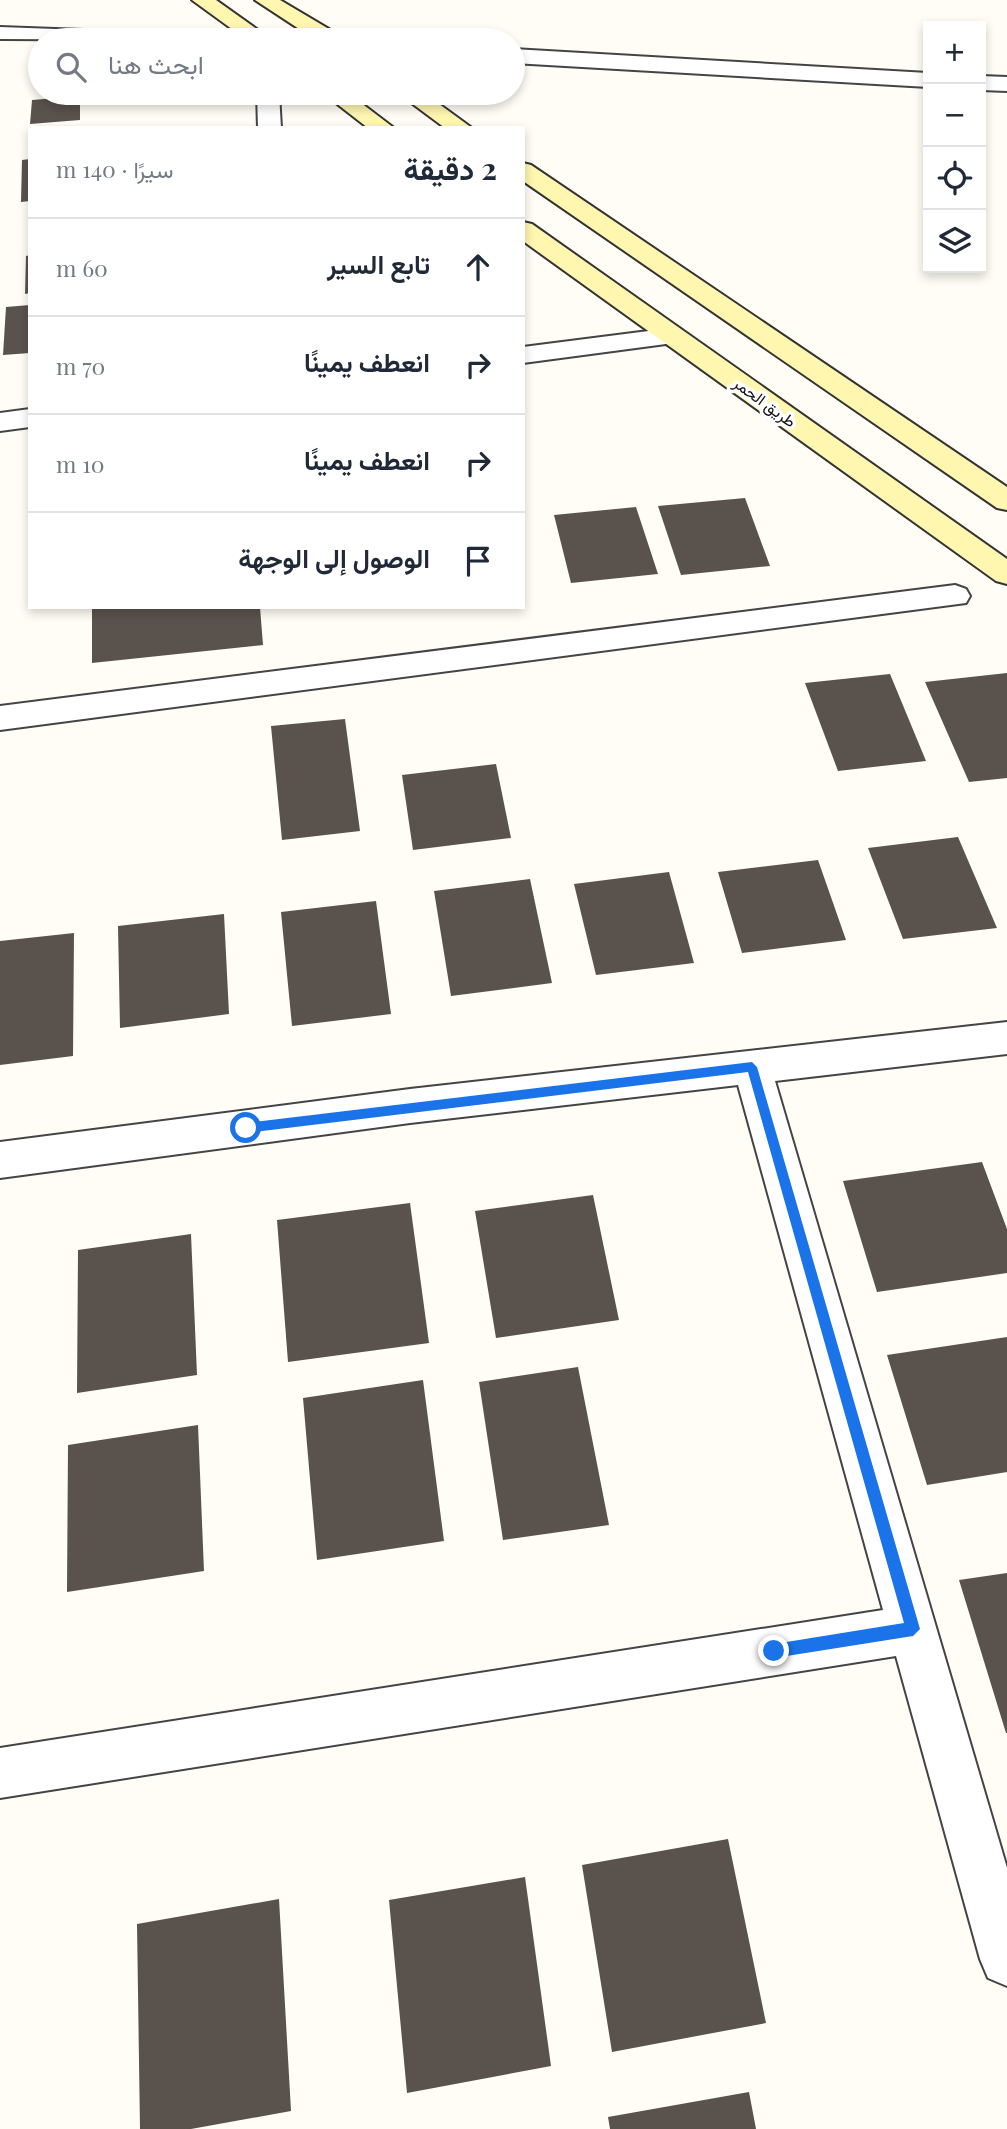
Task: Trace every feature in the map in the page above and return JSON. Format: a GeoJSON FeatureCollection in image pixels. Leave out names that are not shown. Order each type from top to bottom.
{"type":"FeatureCollection","features":[{"type":"Feature","properties":{"kind":"street"},"geometry":{"type":"LineString","coordinates":[[202,0],[243,28]]}},
{"type":"Feature","properties":{"kind":"street"},"geometry":{"type":"LineString","coordinates":[[265,0],[311,28]]}},
{"type":"Feature","properties":{"kind":"street"},"geometry":{"type":"LineString","coordinates":[[0,33],[28,34]]}},
{"type":"Feature","properties":{"kind":"street"},"geometry":{"type":"LineString","coordinates":[[525,57],[923,80]]}},
{"type":"Feature","properties":{"kind":"street"},"geometry":{"type":"LineString","coordinates":[[986,83],[1007,84]]}},
{"type":"Feature","properties":{"kind":"street"},"geometry":{"type":"LineString","coordinates":[[269,105],[270,126]]}},
{"type":"Feature","properties":{"kind":"street"},"geometry":{"type":"LineString","coordinates":[[351,105],[380,126]]}},
{"type":"Feature","properties":{"kind":"street"},"geometry":{"type":"LineString","coordinates":[[427,105],[458,126]]}},
{"type":"Feature","properties":{"kind":"street"},"geometry":{"type":"LineString","coordinates":[[525,171],[1007,501]]}},
{"type":"Feature","properties":{"kind":"street","name":"طريق الحمر"},"geometry":{"type":"LineString","coordinates":[[525,230],[1007,574]]}},
{"type":"Feature","properties":{"kind":"street"},"geometry":{"type":"LineString","coordinates":[[525,355],[672,336]]}},
{"type":"Feature","properties":{"kind":"street"},"geometry":{"type":"LineString","coordinates":[[0,422],[28,418]]}},
{"type":"Feature","properties":{"kind":"street"},"geometry":{"type":"LineString","coordinates":[[0,718],[955,596]]}},
{"type":"Feature","properties":{"kind":"street"},"geometry":{"type":"LineString","coordinates":[[0,1160],[410,1106],[1007,1038]]}},
{"type":"Feature","properties":{"kind":"street"},"geometry":{"type":"LineString","coordinates":[[752,1067],[1007,1959]]}},
{"type":"Feature","properties":{"kind":"street"},"geometry":{"type":"LineString","coordinates":[[0,1773],[913,1629]]}},
{"type":"Feature","properties":{"kind":"building"},"geometry":{"type":"Polygon","coordinates":[[[32,105],[80,105],[80,120],[30,124],[32,105]]]}},
{"type":"Feature","properties":{"kind":"building"},"geometry":{"type":"Polygon","coordinates":[[[28,159],[28,201],[21,202],[22,160],[28,159]]]}},
{"type":"Feature","properties":{"kind":"building"},"geometry":{"type":"Polygon","coordinates":[[[26,256],[28,293],[25,294],[26,256]]]}},
{"type":"Feature","properties":{"kind":"building"},"geometry":{"type":"Polygon","coordinates":[[[28,305],[28,353],[3,355],[6,307],[28,305]]]}},
{"type":"Feature","properties":{"kind":"building"},"geometry":{"type":"Polygon","coordinates":[[[745,498],[770,566],[681,575],[658,506],[745,498]]]}},
{"type":"Feature","properties":{"kind":"building"},"geometry":{"type":"Polygon","coordinates":[[[636,507],[658,574],[571,583],[554,515],[636,507]]]}},
{"type":"Feature","properties":{"kind":"building"},"geometry":{"type":"Polygon","coordinates":[[[92,609],[260,609],[263,645],[92,663],[92,609]]]}},
{"type":"Feature","properties":{"kind":"building"},"geometry":{"type":"Polygon","coordinates":[[[1007,673],[1007,778],[969,782],[925,682],[1007,673]]]}},
{"type":"Feature","properties":{"kind":"building"},"geometry":{"type":"Polygon","coordinates":[[[890,674],[926,761],[838,771],[805,683],[890,674]]]}},
{"type":"Feature","properties":{"kind":"building"},"geometry":{"type":"Polygon","coordinates":[[[345,719],[360,831],[282,840],[271,726],[345,719]]]}},
{"type":"Feature","properties":{"kind":"building"},"geometry":{"type":"Polygon","coordinates":[[[496,764],[511,838],[413,850],[402,775],[496,764]]]}},
{"type":"Feature","properties":{"kind":"building"},"geometry":{"type":"Polygon","coordinates":[[[958,837],[997,928],[903,939],[868,848],[958,837]]]}},
{"type":"Feature","properties":{"kind":"building"},"geometry":{"type":"Polygon","coordinates":[[[818,860],[846,940],[742,953],[718,872],[818,860]]]}},
{"type":"Feature","properties":{"kind":"building"},"geometry":{"type":"Polygon","coordinates":[[[669,872],[694,963],[596,975],[574,884],[669,872]]]}},
{"type":"Feature","properties":{"kind":"building"},"geometry":{"type":"Polygon","coordinates":[[[530,879],[552,983],[451,996],[434,891],[530,879]]]}},
{"type":"Feature","properties":{"kind":"building"},"geometry":{"type":"Polygon","coordinates":[[[376,901],[391,1014],[292,1026],[281,912],[376,901]]]}},
{"type":"Feature","properties":{"kind":"building"},"geometry":{"type":"Polygon","coordinates":[[[224,914],[229,1014],[120,1028],[118,926],[224,914]]]}},
{"type":"Feature","properties":{"kind":"building"},"geometry":{"type":"Polygon","coordinates":[[[74,933],[73,1056],[0,1065],[0,941],[74,933]]]}},
{"type":"Feature","properties":{"kind":"building"},"geometry":{"type":"Polygon","coordinates":[[[982,1162],[1007,1229],[1007,1273],[877,1292],[843,1181],[982,1162]]]}},
{"type":"Feature","properties":{"kind":"building"},"geometry":{"type":"Polygon","coordinates":[[[593,1195],[619,1320],[496,1338],[475,1211],[593,1195]]]}},
{"type":"Feature","properties":{"kind":"building"},"geometry":{"type":"Polygon","coordinates":[[[410,1203],[429,1343],[288,1362],[277,1220],[410,1203]]]}},
{"type":"Feature","properties":{"kind":"building"},"geometry":{"type":"Polygon","coordinates":[[[191,1234],[197,1375],[77,1393],[78,1250],[191,1234]]]}},
{"type":"Feature","properties":{"kind":"building"},"geometry":{"type":"Polygon","coordinates":[[[1007,1337],[1007,1472],[927,1485],[887,1355],[1007,1337]]]}},
{"type":"Feature","properties":{"kind":"building"},"geometry":{"type":"Polygon","coordinates":[[[578,1367],[609,1525],[503,1540],[479,1382],[578,1367]]]}},
{"type":"Feature","properties":{"kind":"building"},"geometry":{"type":"Polygon","coordinates":[[[423,1380],[444,1541],[317,1560],[303,1398],[423,1380]]]}},
{"type":"Feature","properties":{"kind":"building"},"geometry":{"type":"Polygon","coordinates":[[[198,1425],[204,1571],[67,1592],[68,1445],[198,1425]]]}},
{"type":"Feature","properties":{"kind":"building"},"geometry":{"type":"Polygon","coordinates":[[[1007,1573],[1007,1733],[1006,1733],[959,1580],[1007,1573]]]}},
{"type":"Feature","properties":{"kind":"building"},"geometry":{"type":"Polygon","coordinates":[[[728,1839],[766,2023],[612,2052],[582,1865],[728,1839]]]}},
{"type":"Feature","properties":{"kind":"building"},"geometry":{"type":"Polygon","coordinates":[[[525,1877],[551,2066],[407,2093],[389,1900],[525,1877]]]}},
{"type":"Feature","properties":{"kind":"building"},"geometry":{"type":"Polygon","coordinates":[[[279,1899],[291,2111],[191,2129],[140,2129],[137,1924],[279,1899]]]}},
{"type":"Feature","properties":{"kind":"building"},"geometry":{"type":"Polygon","coordinates":[[[749,2092],[756,2129],[610,2129],[608,2117],[749,2092]]]}},
{"type":"Feature","properties":{"kind":"route"},"geometry":{"type":"LineString","coordinates":[[246,1128],[410,1106],[752,1067],[913,1629],[774,1651]]}}]}
